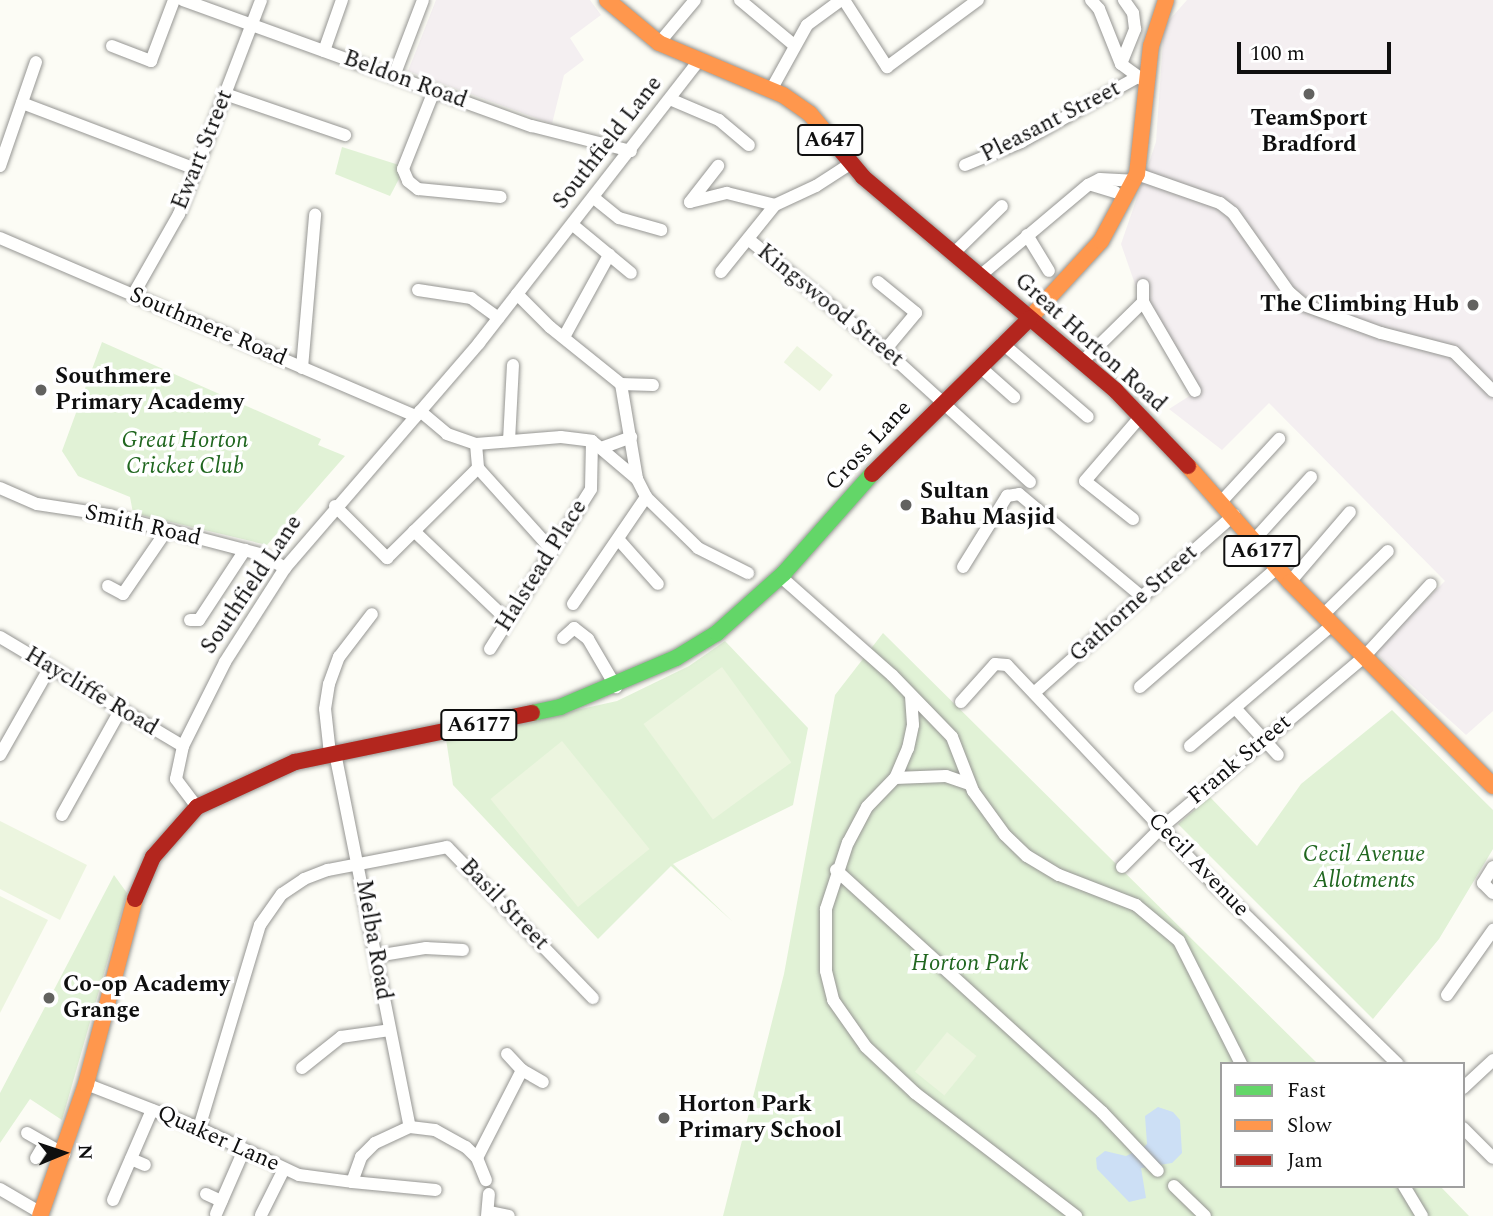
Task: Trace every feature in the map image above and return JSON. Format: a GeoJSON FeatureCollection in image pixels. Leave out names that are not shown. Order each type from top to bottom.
{"type":"FeatureCollection","features":[{"type":"Feature","properties":{"kind":"main road","name":"Great Horton Road"},"geometry":{"type":"LineString","coordinates":[[607,0],[659,43],[698,62],[771,90],[810,114],[849,164],[1082,362],[1140,416],[1234,515],[1290,582],[1363,658],[1493,785]]}},
{"type":"Feature","properties":{"kind":"main road"},"geometry":{"type":"LineString","coordinates":[[1135,177],[1143,79],[1156,20],[1166,0]]}},
{"type":"Feature","properties":{"kind":"main road","name":"Cross Lane"},"geometry":{"type":"LineString","coordinates":[[616,687],[676,658],[747,608],[780,576],[943,400],[1029,319],[1101,241],[1135,177]]}},
{"type":"Feature","properties":{"kind":"main road","name":"A6177"},"geometry":{"type":"LineString","coordinates":[[40,1215],[64,1154],[86,1084],[137,892],[153,857],[197,807],[256,777],[332,753],[560,707],[616,687]]}},
{"type":"Feature","properties":{"kind":"street"},"geometry":{"type":"LineString","coordinates":[[112,46],[151,61],[174,0]]}},
{"type":"Feature","properties":{"kind":"street","name":"Beldon Road"},"geometry":{"type":"LineString","coordinates":[[183,0],[532,126],[631,151]]}},
{"type":"Feature","properties":{"kind":"street","name":"Ewart Street"},"geometry":{"type":"LineString","coordinates":[[133,295],[178,214],[261,0]]}},
{"type":"Feature","properties":{"kind":"street"},"geometry":{"type":"LineString","coordinates":[[324,51],[342,0]]}},
{"type":"Feature","properties":{"kind":"street"},"geometry":{"type":"LineString","coordinates":[[394,76],[423,0]]}},
{"type":"Feature","properties":{"kind":"street"},"geometry":{"type":"LineString","coordinates":[[659,43],[695,0]]}},
{"type":"Feature","properties":{"kind":"street"},"geometry":{"type":"LineString","coordinates":[[740,0],[794,45]]}},
{"type":"Feature","properties":{"kind":"street"},"geometry":{"type":"LineString","coordinates":[[771,90],[807,25],[843,0],[887,67],[978,0]]}},
{"type":"Feature","properties":{"kind":"street"},"geometry":{"type":"LineString","coordinates":[[1091,0],[1100,9],[1121,64],[1143,79]]}},
{"type":"Feature","properties":{"kind":"street"},"geometry":{"type":"LineString","coordinates":[[1121,64],[1135,29],[1133,13],[1124,0]]}},
{"type":"Feature","properties":{"kind":"street"},"geometry":{"type":"LineString","coordinates":[[0,166],[36,62]]}},
{"type":"Feature","properties":{"kind":"street","name":"Southfield Lane"},"geometry":{"type":"LineString","coordinates":[[197,807],[176,779],[183,746],[225,662],[285,568],[335,506],[499,318],[672,100],[698,62]]}},
{"type":"Feature","properties":{"kind":"street","name":"Pleasant Street"},"geometry":{"type":"LineString","coordinates":[[965,165],[1021,142],[1143,79]]}},
{"type":"Feature","properties":{"kind":"street"},"geometry":{"type":"LineString","coordinates":[[434,91],[403,169],[408,181],[418,189],[501,198]]}},
{"type":"Feature","properties":{"kind":"street"},"geometry":{"type":"LineString","coordinates":[[225,94],[345,135]]}},
{"type":"Feature","properties":{"kind":"street"},"geometry":{"type":"LineString","coordinates":[[672,100],[719,120],[749,145]]}},
{"type":"Feature","properties":{"kind":"street"},"geometry":{"type":"LineString","coordinates":[[22,103],[196,169]]}},
{"type":"Feature","properties":{"kind":"street"},"geometry":{"type":"LineString","coordinates":[[721,272],[775,205],[816,187],[849,164]]}},
{"type":"Feature","properties":{"kind":"street"},"geometry":{"type":"LineString","coordinates":[[718,166],[690,202],[727,193],[775,205]]}},
{"type":"Feature","properties":{"kind":"street"},"geometry":{"type":"LineString","coordinates":[[981,275],[1088,185],[1100,179],[1135,177],[1220,203],[1233,213],[1289,292],[1304,305],[1381,333],[1454,352],[1493,391]]}},
{"type":"Feature","properties":{"kind":"street"},"geometry":{"type":"LineString","coordinates":[[1088,185],[1115,192]]}},
{"type":"Feature","properties":{"kind":"street"},"geometry":{"type":"LineString","coordinates":[[594,198],[619,218],[661,230]]}},
{"type":"Feature","properties":{"kind":"street"},"geometry":{"type":"LineString","coordinates":[[954,253],[1002,206]]}},
{"type":"Feature","properties":{"kind":"street"},"geometry":{"type":"LineString","coordinates":[[302,368],[315,215]]}},
{"type":"Feature","properties":{"kind":"street"},"geometry":{"type":"LineString","coordinates":[[573,225],[631,273]]}},
{"type":"Feature","properties":{"kind":"street"},"geometry":{"type":"LineString","coordinates":[[1027,236],[1049,271]]}},
{"type":"Feature","properties":{"kind":"street","name":"Southmere Road"},"geometry":{"type":"LineString","coordinates":[[0,238],[302,368],[417,414]]}},
{"type":"Feature","properties":{"kind":"street","name":"Kingswood Street"},"geometry":{"type":"LineString","coordinates":[[748,239],[885,350],[1030,482]]}},
{"type":"Feature","properties":{"kind":"street"},"geometry":{"type":"LineString","coordinates":[[564,338],[608,255]]}},
{"type":"Feature","properties":{"kind":"street"},"geometry":{"type":"LineString","coordinates":[[878,282],[916,313],[885,350]]}},
{"type":"Feature","properties":{"kind":"street"},"geometry":{"type":"LineString","coordinates":[[1143,285],[1143,302],[1195,391]]}},
{"type":"Feature","properties":{"kind":"street"},"geometry":{"type":"LineString","coordinates":[[418,290],[471,298],[499,318]]}},
{"type":"Feature","properties":{"kind":"street"},"geometry":{"type":"LineString","coordinates":[[517,294],[564,338],[621,384],[653,385]]}},
{"type":"Feature","properties":{"kind":"street"},"geometry":{"type":"LineString","coordinates":[[1082,362],[1143,302]]}},
{"type":"Feature","properties":{"kind":"street"},"geometry":{"type":"LineString","coordinates":[[1002,343],[1088,417]]}},
{"type":"Feature","properties":{"kind":"street"},"geometry":{"type":"LineString","coordinates":[[509,441],[513,365]]}},
{"type":"Feature","properties":{"kind":"street"},"geometry":{"type":"LineString","coordinates":[[979,366],[1014,397]]}},
{"type":"Feature","properties":{"kind":"street"},"geometry":{"type":"LineString","coordinates":[[621,384],[637,479],[646,496],[698,548],[748,573]]}},
{"type":"Feature","properties":{"kind":"street"},"geometry":{"type":"LineString","coordinates":[[417,414],[447,434],[476,444],[561,437],[598,444],[631,437]]}},
{"type":"Feature","properties":{"kind":"street"},"geometry":{"type":"LineString","coordinates":[[1133,519],[1085,481],[1140,416]]}},
{"type":"Feature","properties":{"kind":"street"},"geometry":{"type":"LineString","coordinates":[[1221,502],[1279,439]]}},
{"type":"Feature","properties":{"kind":"street"},"geometry":{"type":"LineString","coordinates":[[476,444],[478,468],[550,548]]}},
{"type":"Feature","properties":{"kind":"street"},"geometry":{"type":"LineString","coordinates":[[598,444],[637,479]]}},
{"type":"Feature","properties":{"kind":"street","name":"Halstead Place"},"geometry":{"type":"LineString","coordinates":[[490,649],[550,548],[591,489],[598,444]]}},
{"type":"Feature","properties":{"kind":"street"},"geometry":{"type":"LineString","coordinates":[[335,506],[387,558],[478,468]]}},
{"type":"Feature","properties":{"kind":"street"},"geometry":{"type":"LineString","coordinates":[[1254,540],[1311,477]]}},
{"type":"Feature","properties":{"kind":"street","name":"Smith Road"},"geometry":{"type":"LineString","coordinates":[[0,488],[37,504],[167,530],[245,550],[285,568]]}},
{"type":"Feature","properties":{"kind":"street"},"geometry":{"type":"LineString","coordinates":[[963,567],[1007,496],[1019,494],[1141,596]]}},
{"type":"Feature","properties":{"kind":"street"},"geometry":{"type":"LineString","coordinates":[[573,604],[646,496]]}},
{"type":"Feature","properties":{"kind":"street"},"geometry":{"type":"LineString","coordinates":[[1290,582],[1350,512]]}},
{"type":"Feature","properties":{"kind":"street","name":"Gathorne Street"},"geometry":{"type":"LineString","coordinates":[[1034,693],[1234,515]]}},
{"type":"Feature","properties":{"kind":"street"},"geometry":{"type":"LineString","coordinates":[[108,586],[123,594],[167,530]]}},
{"type":"Feature","properties":{"kind":"street"},"geometry":{"type":"LineString","coordinates":[[414,531],[507,620]]}},
{"type":"Feature","properties":{"kind":"street"},"geometry":{"type":"LineString","coordinates":[[618,540],[658,584]]}},
{"type":"Feature","properties":{"kind":"street"},"geometry":{"type":"LineString","coordinates":[[190,620],[199,620],[245,550]]}},
{"type":"Feature","properties":{"kind":"street"},"geometry":{"type":"LineString","coordinates":[[1190,746],[1236,709],[1328,620],[1388,551]]}},
{"type":"Feature","properties":{"kind":"street"},"geometry":{"type":"LineString","coordinates":[[1139,687],[1277,568]]}},
{"type":"Feature","properties":{"kind":"street"},"geometry":{"type":"LineString","coordinates":[[780,576],[859,645],[952,737],[969,784],[1005,835],[1027,856],[1059,875],[1136,905],[1179,941],[1240,1062]]}},
{"type":"Feature","properties":{"kind":"street","name":"Frank Street"},"geometry":{"type":"LineString","coordinates":[[1122,867],[1161,828],[1363,658],[1431,584]]}},
{"type":"Feature","properties":{"kind":"street","name":"Melba Road"},"geometry":{"type":"LineString","coordinates":[[372,614],[340,657],[329,684],[326,709],[332,753],[359,863],[410,1127]]}},
{"type":"Feature","properties":{"kind":"street"},"geometry":{"type":"LineString","coordinates":[[563,639],[574,628],[588,639],[616,687]]}},
{"type":"Feature","properties":{"kind":"street","name":"Haycliffe Road"},"geometry":{"type":"LineString","coordinates":[[0,637],[183,746]]}},
{"type":"Feature","properties":{"kind":"street","name":"Cecil Avenue"},"geometry":{"type":"LineString","coordinates":[[961,702],[995,664],[1003,663],[1161,828],[1396,1062]]}},
{"type":"Feature","properties":{"kind":"street"},"geometry":{"type":"LineString","coordinates":[[0,755],[50,667]]}},
{"type":"Feature","properties":{"kind":"street"},"geometry":{"type":"LineString","coordinates":[[911,696],[913,725],[895,778],[867,807],[836,870],[826,909],[826,971],[833,1000],[848,1026],[959,1131],[1076,1216]]}},
{"type":"Feature","properties":{"kind":"street"},"geometry":{"type":"LineString","coordinates":[[62,815],[121,709]]}},
{"type":"Feature","properties":{"kind":"street"},"geometry":{"type":"LineString","coordinates":[[1236,709],[1278,755]]}},
{"type":"Feature","properties":{"kind":"street"},"geometry":{"type":"LineString","coordinates":[[895,778],[946,776],[969,784]]}},
{"type":"Feature","properties":{"kind":"street","name":"Basil Street"},"geometry":{"type":"LineString","coordinates":[[359,863],[447,847],[593,998]]}},
{"type":"Feature","properties":{"kind":"street"},"geometry":{"type":"LineString","coordinates":[[199,1128],[260,925],[282,894],[304,879],[359,863]]}},
{"type":"Feature","properties":{"kind":"street"},"geometry":{"type":"LineString","coordinates":[[1493,867],[1483,883],[1493,893]]}},
{"type":"Feature","properties":{"kind":"street"},"geometry":{"type":"LineString","coordinates":[[836,870],[1102,1112],[1158,1171]]}},
{"type":"Feature","properties":{"kind":"street"},"geometry":{"type":"LineString","coordinates":[[1447,995],[1493,930]]}},
{"type":"Feature","properties":{"kind":"street"},"geometry":{"type":"LineString","coordinates":[[376,957],[426,948],[463,950]]}},
{"type":"Feature","properties":{"kind":"street"},"geometry":{"type":"LineString","coordinates":[[302,1068],[341,1037],[390,1030]]}},
{"type":"Feature","properties":{"kind":"street"},"geometry":{"type":"LineString","coordinates":[[507,1054],[522,1070],[543,1082]]}},
{"type":"Feature","properties":{"kind":"street"},"geometry":{"type":"LineString","coordinates":[[1465,1086],[1493,1060]]}},
{"type":"Feature","properties":{"kind":"street"},"geometry":{"type":"LineString","coordinates":[[477,1158],[522,1070]]}},
{"type":"Feature","properties":{"kind":"street","name":"Quaker Lane"},"geometry":{"type":"LineString","coordinates":[[86,1084],[199,1128],[284,1169],[352,1182],[436,1190]]}},
{"type":"Feature","properties":{"kind":"street"},"geometry":{"type":"LineString","coordinates":[[113,1200],[152,1110]]}},
{"type":"Feature","properties":{"kind":"street"},"geometry":{"type":"LineString","coordinates":[[352,1182],[361,1157],[375,1143],[410,1127],[447,1135],[477,1158],[486,1181]]}},
{"type":"Feature","properties":{"kind":"street"},"geometry":{"type":"LineString","coordinates":[[1465,1130],[1493,1158]]}},
{"type":"Feature","properties":{"kind":"street"},"geometry":{"type":"LineString","coordinates":[[27,1133],[64,1154]]}},
{"type":"Feature","properties":{"kind":"street"},"geometry":{"type":"LineString","coordinates":[[36,1158],[45,1143]]}},
{"type":"Feature","properties":{"kind":"street"},"geometry":{"type":"LineString","coordinates":[[216,1213],[244,1150]]}},
{"type":"Feature","properties":{"kind":"street"},"geometry":{"type":"LineString","coordinates":[[131,1159],[145,1165]]}},
{"type":"Feature","properties":{"kind":"street"},"geometry":{"type":"LineString","coordinates":[[261,1215],[284,1169]]}},
{"type":"Feature","properties":{"kind":"street"},"geometry":{"type":"LineString","coordinates":[[1174,1186],[1205,1216]]}},
{"type":"Feature","properties":{"kind":"street"},"geometry":{"type":"LineString","coordinates":[[1405,1188],[1422,1216]]}},
{"type":"Feature","properties":{"kind":"street"},"geometry":{"type":"LineString","coordinates":[[0,1189],[40,1215]]}},
{"type":"Feature","properties":{"kind":"street"},"geometry":{"type":"LineString","coordinates":[[206,1194],[222,1201]]}},
{"type":"Feature","properties":{"kind":"street"},"geometry":{"type":"LineString","coordinates":[[489,1194],[488,1214],[509,1216]]}},
{"type":"Feature","properties":{"kind":"shaded area"},"geometry":{"type":"Polygon","coordinates":[[[436,0],[590,0],[601,15],[570,38],[584,60],[564,75],[552,124],[408,71],[436,0]]]}},
{"type":"Feature","properties":{"kind":"shaded area"},"geometry":{"type":"Polygon","coordinates":[[[1187,0],[1493,0],[1493,711],[1466,735],[1375,652],[1445,581],[1269,403],[1222,450],[1169,409],[1191,395],[1143,307],[1121,244],[1156,142],[1164,26],[1187,0]]]}},
{"type":"Feature","properties":{"kind":"green space"},"geometry":{"type":"Polygon","coordinates":[[[342,147],[399,165],[400,177],[390,196],[335,174],[342,147]]]}},
{"type":"Feature","properties":{"kind":"green space","name":"Great Horton Cricket Club"},"geometry":{"type":"Polygon","coordinates":[[[102,342],[321,439],[318,445],[345,456],[267,545],[133,513],[130,497],[78,476],[62,451],[102,342]]]}},
{"type":"Feature","properties":{"kind":"green space"},"geometry":{"type":"Polygon","coordinates":[[[797,346],[833,375],[820,391],[784,362],[797,346]]]}},
{"type":"Feature","properties":{"kind":"green space","name":"Horton Park"},"geometry":{"type":"Polygon","coordinates":[[[883,633],[1316,1062],[1220,1062],[1220,1188],[1442,1188],[1469,1216],[723,1216],[784,974],[835,695],[883,633]]]}},
{"type":"Feature","properties":{"kind":"green space"},"geometry":{"type":"Polygon","coordinates":[[[725,641],[808,728],[793,805],[673,864],[733,922],[671,866],[598,939],[453,785],[446,739],[617,701],[689,666],[725,641]]]}},
{"type":"Feature","properties":{"kind":"green space"},"geometry":{"type":"Polygon","coordinates":[[[722,667],[791,762],[713,819],[644,724],[722,667]]]}},
{"type":"Feature","properties":{"kind":"green space","name":"Cecil Avenue Allotments"},"geometry":{"type":"Polygon","coordinates":[[[1392,710],[1493,810],[1493,849],[1439,939],[1373,1019],[1178,824],[1210,797],[1257,846],[1301,784],[1392,710]]]}},
{"type":"Feature","properties":{"kind":"green space"},"geometry":{"type":"Polygon","coordinates":[[[562,741],[649,849],[578,907],[491,799],[562,741]]]}},
{"type":"Feature","properties":{"kind":"green space"},"geometry":{"type":"Polygon","coordinates":[[[0,821],[87,865],[60,920],[0,889],[0,821]]]}},
{"type":"Feature","properties":{"kind":"green space"},"geometry":{"type":"Polygon","coordinates":[[[114,875],[127,893],[62,1120],[30,1099],[0,1143],[0,1093],[114,875]]]}},
{"type":"Feature","properties":{"kind":"green space"},"geometry":{"type":"Polygon","coordinates":[[[0,896],[48,920],[0,1013],[0,896]]]}},
{"type":"Feature","properties":{"kind":"green space"},"geometry":{"type":"Polygon","coordinates":[[[947,1032],[977,1056],[944,1096],[915,1072],[947,1032]]]}},
{"type":"Feature","properties":{"kind":"water"},"geometry":{"type":"Polygon","coordinates":[[[1158,1107],[1173,1112],[1180,1120],[1182,1153],[1172,1163],[1141,1168],[1146,1198],[1129,1202],[1097,1169],[1096,1158],[1105,1151],[1126,1156],[1143,1148],[1147,1144],[1145,1116],[1158,1107]]]}},
{"type":"Feature","properties":{"kind":"traffic: fast"},"geometry":{"type":"LineString","coordinates":[[532,713],[560,707],[676,658],[717,633],[784,573],[872,474]]}},
{"type":"Feature","properties":{"kind":"traffic: slow"},"geometry":{"type":"LineString","coordinates":[[607,0],[659,43],[783,95],[810,114],[838,147]]}},
{"type":"Feature","properties":{"kind":"traffic: slow"},"geometry":{"type":"LineString","coordinates":[[1029,319],[1101,241],[1137,174],[1151,46],[1166,0]]}},
{"type":"Feature","properties":{"kind":"traffic: slow"},"geometry":{"type":"LineString","coordinates":[[1188,466],[1290,582],[1493,786]]}},
{"type":"Feature","properties":{"kind":"traffic: slow"},"geometry":{"type":"LineString","coordinates":[[40,1216],[86,1084],[135,899]]}},
{"type":"Feature","properties":{"kind":"traffic: jam"},"geometry":{"type":"LineString","coordinates":[[838,147],[863,177],[1116,391],[1188,466]]}},
{"type":"Feature","properties":{"kind":"traffic: jam"},"geometry":{"type":"LineString","coordinates":[[872,474],[1029,319]]}},
{"type":"Feature","properties":{"kind":"traffic: jam"},"geometry":{"type":"LineString","coordinates":[[135,899],[153,857],[197,807],[295,762],[532,713]]}},
{"type":"Feature","properties":{"kind":"place","name":"TeamSport Bradford"},"geometry":{"type":"Point","coordinates":[1309,94]}},
{"type":"Feature","properties":{"kind":"place","name":"The Climbing Hub"},"geometry":{"type":"Point","coordinates":[1473,305]}},
{"type":"Feature","properties":{"kind":"place","name":"Southmere Primary Academy"},"geometry":{"type":"Point","coordinates":[41,390]}},
{"type":"Feature","properties":{"kind":"place","name":"Sultan Bahu Masjid"},"geometry":{"type":"Point","coordinates":[906,505]}},
{"type":"Feature","properties":{"kind":"place","name":"Co-op Academy Grange"},"geometry":{"type":"Point","coordinates":[49,998]}},
{"type":"Feature","properties":{"kind":"place","name":"Horton Park Primary School"},"geometry":{"type":"Point","coordinates":[664,1118]}}]}
